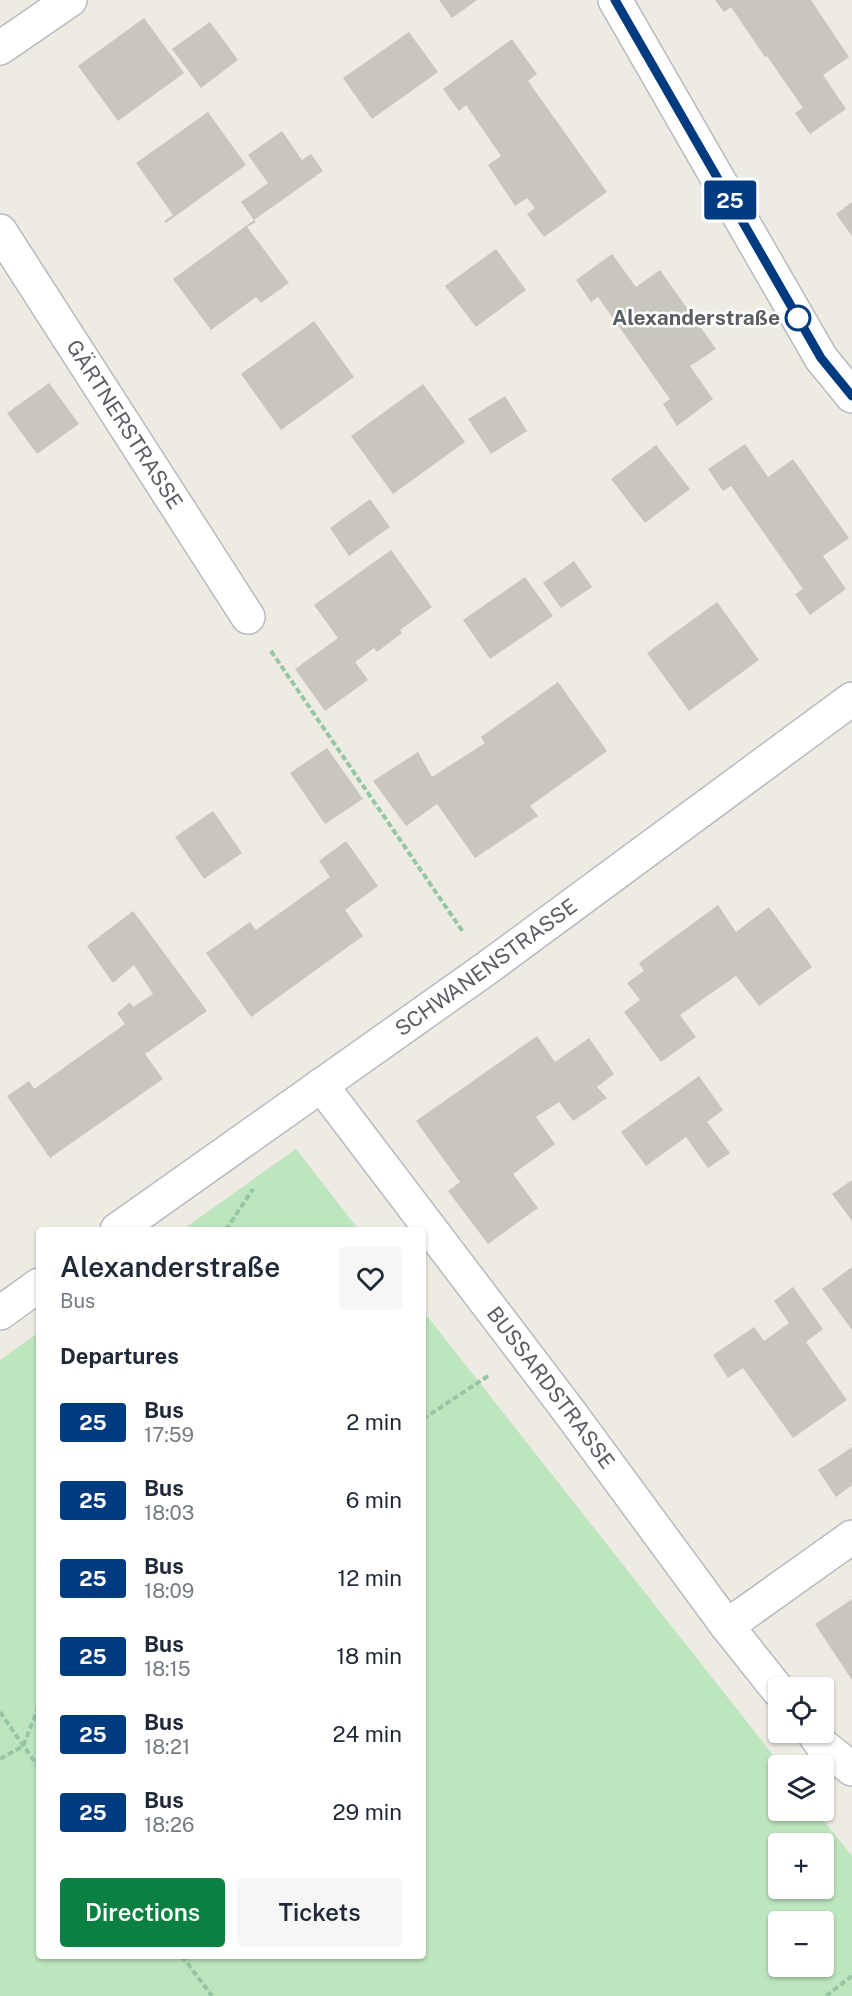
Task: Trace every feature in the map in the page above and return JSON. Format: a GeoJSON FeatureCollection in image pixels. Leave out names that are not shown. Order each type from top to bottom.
{"type":"FeatureCollection","features":[{"type":"Feature","properties":{"kind":"street"},"geometry":{"type":"LineString","coordinates":[[0,48],[70,0]]}},
{"type":"Feature","properties":{"kind":"street"},"geometry":{"type":"LineString","coordinates":[[615,0],[821,358],[852,396]]}},
{"type":"Feature","properties":{"kind":"street","name":"GÄRTNERSTRASSE"},"geometry":{"type":"LineString","coordinates":[[0,231],[249,617]]}},
{"type":"Feature","properties":{"kind":"street","name":"SCHWANENSTRASSE"},"geometry":{"type":"LineString","coordinates":[[121,1227],[487,968],[852,699]]}},
{"type":"Feature","properties":{"kind":"street","name":"BUSSARDSTRASSE"},"geometry":{"type":"LineString","coordinates":[[321,1085],[768,1677]]}},
{"type":"Feature","properties":{"kind":"street"},"geometry":{"type":"LineString","coordinates":[[0,1313],[36,1287]]}},
{"type":"Feature","properties":{"kind":"street"},"geometry":{"type":"LineString","coordinates":[[727,1626],[852,1537]]}},
{"type":"Feature","properties":{"kind":"street"},"geometry":{"type":"LineString","coordinates":[[821,1743],[852,1769]]}},
{"type":"Feature","properties":{"kind":"path"},"geometry":{"type":"LineString","coordinates":[[249,617],[487,968]]}},
{"type":"Feature","properties":{"kind":"path"},"geometry":{"type":"LineString","coordinates":[[426,1417],[524,1353]]}},
{"type":"Feature","properties":{"kind":"path"},"geometry":{"type":"LineString","coordinates":[[0,1712],[36,1764]]}},
{"type":"Feature","properties":{"kind":"path"},"geometry":{"type":"LineString","coordinates":[[0,1759],[23,1746],[36,1714]]}},
{"type":"Feature","properties":{"kind":"path"},"geometry":{"type":"LineString","coordinates":[[184,1959],[211,1995]]}},
{"type":"Feature","properties":{"kind":"path"},"geometry":{"type":"LineString","coordinates":[[826,1996],[852,1976]]}},
{"type":"Feature","properties":{"kind":"green space"},"geometry":{"type":"Polygon","coordinates":[[[296,1149],[357,1227],[186,1227],[296,1149]]]}},
{"type":"Feature","properties":{"kind":"green space"},"geometry":{"type":"Polygon","coordinates":[[[426,1315],[773,1755],[768,1755],[768,1821],[824,1821],[834,1833],[768,1833],[768,1899],[834,1899],[834,1834],[852,1856],[852,1996],[0,1996],[0,1360],[36,1334],[36,1959],[426,1959],[426,1315]]]}},
{"type":"Feature","properties":{"kind":"building"},"geometry":{"type":"Polygon","coordinates":[[[439,0],[477,0],[452,18],[439,0]]]}},
{"type":"Feature","properties":{"kind":"building"},"geometry":{"type":"Polygon","coordinates":[[[715,0],[811,0],[849,57],[823,75],[846,109],[810,134],[795,113],[803,108],[767,56],[765,57],[731,7],[724,12],[715,0]]]}},
{"type":"Feature","properties":{"kind":"building"},"geometry":{"type":"Polygon","coordinates":[[[144,18],[184,73],[118,121],[78,66],[144,18]]]}},
{"type":"Feature","properties":{"kind":"building"},"geometry":{"type":"Polygon","coordinates":[[[210,22],[238,60],[201,88],[172,49],[210,22]]]}},
{"type":"Feature","properties":{"kind":"building"},"geometry":{"type":"Polygon","coordinates":[[[409,32],[438,72],[372,119],[343,78],[409,32]]]}},
{"type":"Feature","properties":{"kind":"building"},"geometry":{"type":"Polygon","coordinates":[[[512,39],[537,74],[528,81],[607,192],[544,237],[527,214],[535,208],[527,198],[515,206],[488,165],[501,156],[466,105],[459,111],[443,89],[512,39]]]}},
{"type":"Feature","properties":{"kind":"building"},"geometry":{"type":"Polygon","coordinates":[[[208,112],[246,165],[166,223],[164,221],[173,215],[136,163],[208,112]]]}},
{"type":"Feature","properties":{"kind":"building"},"geometry":{"type":"Polygon","coordinates":[[[282,131],[302,160],[311,154],[323,171],[254,220],[241,202],[268,183],[248,155],[282,131]]]}},
{"type":"Feature","properties":{"kind":"building"},"geometry":{"type":"Polygon","coordinates":[[[852,202],[852,236],[836,214],[852,202]]]}},
{"type":"Feature","properties":{"kind":"building"},"geometry":{"type":"Polygon","coordinates":[[[254,220],[256,222],[247,227],[289,283],[261,303],[256,297],[211,330],[173,279],[254,220]]]}},
{"type":"Feature","properties":{"kind":"building"},"geometry":{"type":"Polygon","coordinates":[[[496,249],[526,290],[476,327],[445,286],[496,249]]]}},
{"type":"Feature","properties":{"kind":"building"},"geometry":{"type":"Polygon","coordinates":[[[612,254],[636,287],[660,270],[716,349],[690,366],[713,399],[677,426],[663,404],[670,399],[598,297],[591,302],[576,280],[612,254]]]}},
{"type":"Feature","properties":{"kind":"building"},"geometry":{"type":"Polygon","coordinates":[[[314,321],[354,377],[281,430],[241,374],[314,321]]]}},
{"type":"Feature","properties":{"kind":"building"},"geometry":{"type":"Polygon","coordinates":[[[49,383],[79,424],[37,454],[7,413],[49,383]]]}},
{"type":"Feature","properties":{"kind":"building"},"geometry":{"type":"Polygon","coordinates":[[[423,384],[465,442],[393,494],[351,436],[423,384]]]}},
{"type":"Feature","properties":{"kind":"building"},"geometry":{"type":"Polygon","coordinates":[[[505,396],[527,431],[491,454],[468,419],[505,396]]]}},
{"type":"Feature","properties":{"kind":"building"},"geometry":{"type":"Polygon","coordinates":[[[745,444],[768,477],[793,459],[849,538],[823,556],[846,589],[810,615],[795,594],[803,589],[731,486],[723,491],[708,469],[745,444]]]}},
{"type":"Feature","properties":{"kind":"building"},"geometry":{"type":"Polygon","coordinates":[[[656,445],[690,489],[645,523],[611,479],[656,445]]]}},
{"type":"Feature","properties":{"kind":"building"},"geometry":{"type":"Polygon","coordinates":[[[370,499],[390,527],[349,556],[330,528],[370,499]]]}},
{"type":"Feature","properties":{"kind":"building"},"geometry":{"type":"Polygon","coordinates":[[[391,550],[432,607],[400,630],[402,633],[377,652],[374,648],[355,662],[368,680],[325,711],[295,669],[338,638],[314,605],[391,550]]]}},
{"type":"Feature","properties":{"kind":"building"},"geometry":{"type":"Polygon","coordinates":[[[574,561],[592,587],[561,608],[543,583],[574,561]]]}},
{"type":"Feature","properties":{"kind":"building"},"geometry":{"type":"Polygon","coordinates":[[[525,577],[553,616],[490,659],[463,620],[525,577]]]}},
{"type":"Feature","properties":{"kind":"building"},"geometry":{"type":"Polygon","coordinates":[[[717,602],[759,660],[689,711],[647,653],[717,602]]]}},
{"type":"Feature","properties":{"kind":"building"},"geometry":{"type":"Polygon","coordinates":[[[558,682],[607,751],[530,806],[538,816],[475,858],[437,804],[406,826],[373,781],[418,752],[432,777],[485,743],[481,737],[558,682]]]}},
{"type":"Feature","properties":{"kind":"building"},"geometry":{"type":"Polygon","coordinates":[[[327,748],[363,799],[325,824],[290,773],[327,748]]]}},
{"type":"Feature","properties":{"kind":"building"},"geometry":{"type":"Polygon","coordinates":[[[213,811],[242,853],[204,879],[175,837],[213,811]]]}},
{"type":"Feature","properties":{"kind":"building"},"geometry":{"type":"Polygon","coordinates":[[[346,841],[378,886],[345,910],[363,936],[251,1017],[206,953],[250,922],[256,930],[330,877],[319,861],[346,841]]]}},
{"type":"Feature","properties":{"kind":"building"},"geometry":{"type":"Polygon","coordinates":[[[718,905],[736,932],[769,907],[812,967],[759,1006],[736,976],[680,1015],[696,1037],[661,1062],[624,1012],[640,1000],[627,983],[644,971],[639,963],[718,905]]]}},
{"type":"Feature","properties":{"kind":"building"},"geometry":{"type":"Polygon","coordinates":[[[133,911],[207,1011],[145,1054],[163,1079],[50,1158],[7,1096],[29,1081],[34,1089],[125,1024],[117,1013],[130,1002],[133,1007],[153,994],[134,965],[113,983],[87,946],[133,911]]]}},
{"type":"Feature","properties":{"kind":"building"},"geometry":{"type":"Polygon","coordinates":[[[537,1036],[555,1062],[589,1038],[614,1074],[597,1087],[607,1098],[573,1121],[559,1102],[536,1117],[555,1144],[513,1174],[538,1208],[488,1244],[448,1191],[460,1182],[416,1121],[537,1036]]]}},
{"type":"Feature","properties":{"kind":"building"},"geometry":{"type":"Polygon","coordinates":[[[699,1076],[723,1110],[707,1122],[730,1153],[708,1168],[686,1137],[646,1166],[621,1132],[699,1076]]]}},
{"type":"Feature","properties":{"kind":"building"},"geometry":{"type":"Polygon","coordinates":[[[852,1180],[852,1221],[832,1194],[852,1180]]]}},
{"type":"Feature","properties":{"kind":"building"},"geometry":{"type":"Polygon","coordinates":[[[852,1267],[852,1330],[822,1289],[852,1267]]]}},
{"type":"Feature","properties":{"kind":"building"},"geometry":{"type":"Polygon","coordinates":[[[793,1287],[823,1329],[806,1342],[847,1400],[793,1438],[743,1368],[728,1378],[713,1355],[754,1327],[764,1341],[789,1323],[774,1301],[793,1287]]]}},
{"type":"Feature","properties":{"kind":"building"},"geometry":{"type":"Polygon","coordinates":[[[852,1447],[852,1485],[836,1497],[818,1470],[852,1447]]]}},
{"type":"Feature","properties":{"kind":"building"},"geometry":{"type":"Polygon","coordinates":[[[852,1599],[852,1680],[815,1624],[852,1599]]]}},
{"type":"Feature","properties":{"kind":"bus line","name":"25"},"geometry":{"type":"LineString","coordinates":[[615,0],[821,358],[852,396]]}},
{"type":"Feature","properties":{"kind":"place","name":"Alexanderstraße"},"geometry":{"type":"Point","coordinates":[798,318]}}]}
